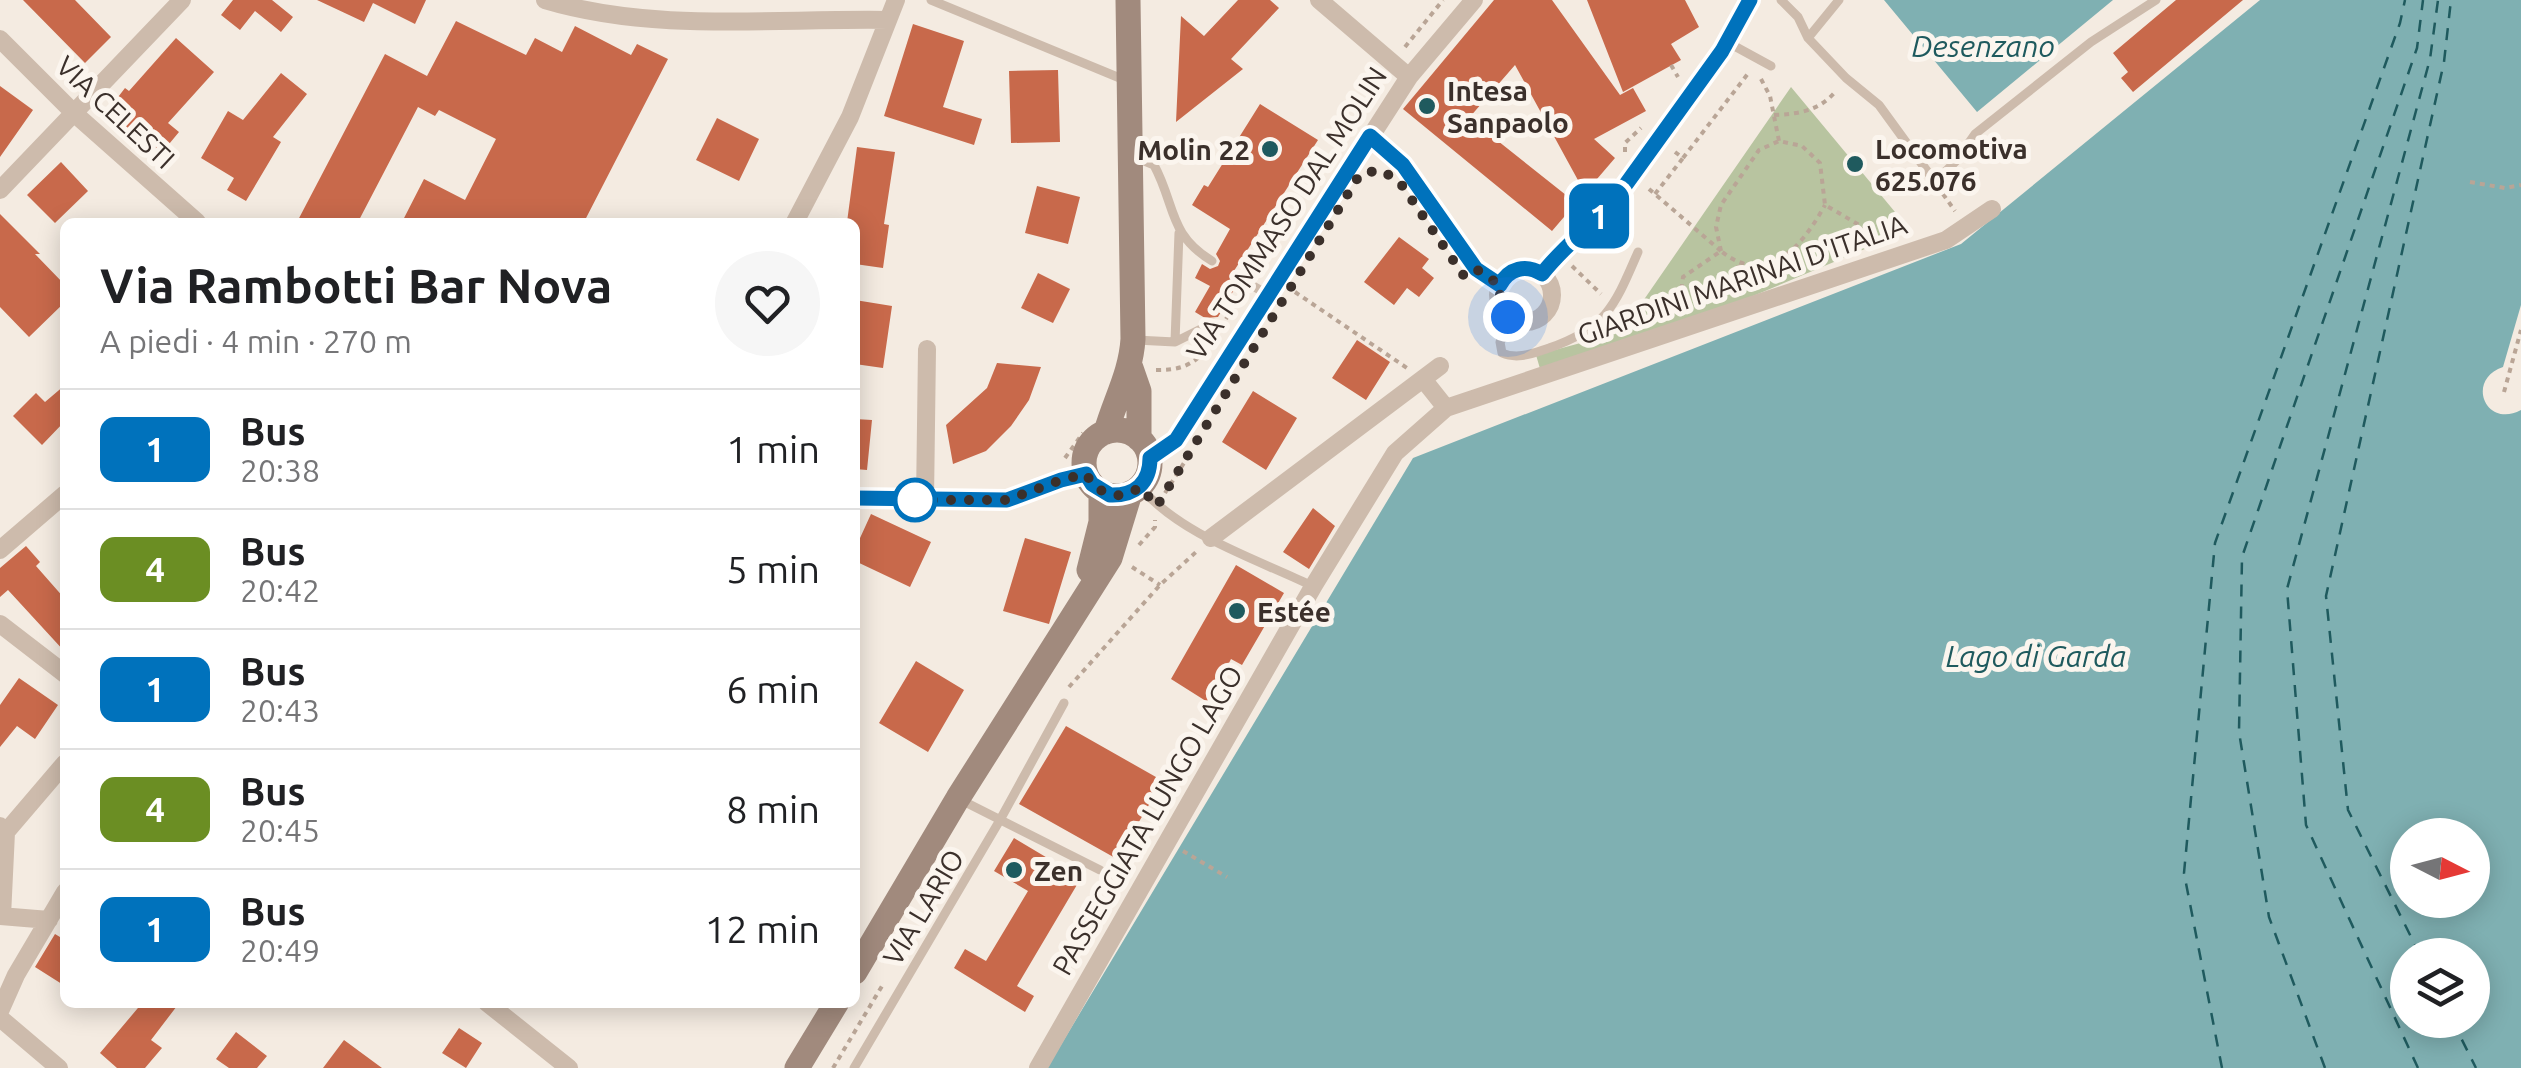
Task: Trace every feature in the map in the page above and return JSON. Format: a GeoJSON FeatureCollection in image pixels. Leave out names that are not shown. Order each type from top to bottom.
{"type":"FeatureCollection","features":[{"type":"Feature","properties":{"kind":"main road"},"geometry":{"type":"LineString","coordinates":[[1094,432],[1131,368],[1134,339],[1128,0]]}},
{"type":"Feature","properties":{"kind":"main road"},"geometry":{"type":"LineString","coordinates":[[860,964],[958,798],[1110,558],[1142,495],[1146,478],[1139,390],[1131,368]]}},
{"type":"Feature","properties":{"kind":"main road"},"geometry":{"type":"LineString","coordinates":[[1094,432],[1124,431],[1144,448]]}},
{"type":"Feature","properties":{"kind":"main road"},"geometry":{"type":"LineString","coordinates":[[1074,611],[1095,554],[1101,522],[1086,454],[1097,438],[1094,432]]}},
{"type":"Feature","properties":{"kind":"main road"},"geometry":{"type":"LineString","coordinates":[[1094,483],[1110,495],[1142,495]]}},
{"type":"Feature","properties":{"kind":"main road"},"geometry":{"type":"LineString","coordinates":[[797,1068],[833,1008]]}},
{"type":"Feature","properties":{"kind":"street"},"geometry":{"type":"LineString","coordinates":[[0,190],[182,0]]}},
{"type":"Feature","properties":{"kind":"street"},"geometry":{"type":"LineString","coordinates":[[545,0],[579,10],[685,22],[888,20]]}},
{"type":"Feature","properties":{"kind":"street"},"geometry":{"type":"LineString","coordinates":[[798,218],[850,116],[896,0]]}},
{"type":"Feature","properties":{"kind":"street"},"geometry":{"type":"LineString","coordinates":[[1320,0],[1409,77]]}},
{"type":"Feature","properties":{"kind":"street","name":"VIA TOMMASO DAL MOLIN"},"geometry":{"type":"LineString","coordinates":[[1144,448],[1176,440],[1409,77],[1474,0]]}},
{"type":"Feature","properties":{"kind":"street"},"geometry":{"type":"LineString","coordinates":[[1542,274],[1558,252],[1607,209],[1727,42],[1750,0]]}},
{"type":"Feature","properties":{"kind":"street","name":"VIA CELESTI"},"geometry":{"type":"LineString","coordinates":[[0,39],[75,114],[192,218]]}},
{"type":"Feature","properties":{"kind":"street"},"geometry":{"type":"LineString","coordinates":[[1370,136],[1403,165],[1476,269],[1500,285]]}},
{"type":"Feature","properties":{"kind":"street","name":"GIARDINI MARINAI D'ITALIA"},"geometry":{"type":"LineString","coordinates":[[1446,408],[1946,240],[1992,209]]}},
{"type":"Feature","properties":{"kind":"street"},"geometry":{"type":"LineString","coordinates":[[1522,268],[1542,274],[1552,293],[1549,307],[1534,321],[1514,320],[1500,306],[1500,285],[1508,274],[1522,268]]}},
{"type":"Feature","properties":{"kind":"street"},"geometry":{"type":"LineString","coordinates":[[925,500],[927,349]]}},
{"type":"Feature","properties":{"kind":"street"},"geometry":{"type":"LineString","coordinates":[[1212,538],[1416,373],[1440,366]]}},
{"type":"Feature","properties":{"kind":"street"},"geometry":{"type":"LineString","coordinates":[[1416,373],[1446,408]]}},
{"type":"Feature","properties":{"kind":"street","name":"PASSEGGIATA LUNGO LAGO"},"geometry":{"type":"LineString","coordinates":[[1038,1068],[1395,453],[1446,408]]}},
{"type":"Feature","properties":{"kind":"street"},"geometry":{"type":"LineString","coordinates":[[860,498],[1007,500],[1061,480],[1094,483]]}},
{"type":"Feature","properties":{"kind":"street"},"geometry":{"type":"LineString","coordinates":[[0,550],[60,498]]}},
{"type":"Feature","properties":{"kind":"street"},"geometry":{"type":"LineString","coordinates":[[0,624],[60,670]]}},
{"type":"Feature","properties":{"kind":"street"},"geometry":{"type":"LineString","coordinates":[[49,920],[1,916],[3,829],[60,768]]}},
{"type":"Feature","properties":{"kind":"street"},"geometry":{"type":"LineString","coordinates":[[59,1068],[0,1015],[16,975],[60,901]]}},
{"type":"Feature","properties":{"kind":"street"},"geometry":{"type":"LineString","coordinates":[[494,1008],[569,1068]]}},
{"type":"Feature","properties":{"kind":"lane"},"geometry":{"type":"LineString","coordinates":[[930,0],[1128,82]]}},
{"type":"Feature","properties":{"kind":"lane"},"geometry":{"type":"LineString","coordinates":[[1780,0],[1798,17],[1808,38],[1846,78],[1879,104],[1935,182],[1975,134],[2092,42],[2156,0]]}},
{"type":"Feature","properties":{"kind":"lane"},"geometry":{"type":"LineString","coordinates":[[1808,38],[1839,0]]}},
{"type":"Feature","properties":{"kind":"lane"},"geometry":{"type":"LineString","coordinates":[[1727,42],[1771,66]]}},
{"type":"Feature","properties":{"kind":"lane"},"geometry":{"type":"LineString","coordinates":[[1128,154],[1154,165],[1165,185],[1179,233],[1175,342]]}},
{"type":"Feature","properties":{"kind":"lane"},"geometry":{"type":"LineString","coordinates":[[1179,233],[1194,250],[1212,260]]}},
{"type":"Feature","properties":{"kind":"lane"},"geometry":{"type":"LineString","coordinates":[[1514,320],[1500,342],[1502,353],[1511,356],[1527,355],[1574,339],[1600,322],[1614,306],[1638,252]]}},
{"type":"Feature","properties":{"kind":"lane"},"geometry":{"type":"LineString","coordinates":[[1243,281],[1267,294]]}},
{"type":"Feature","properties":{"kind":"lane"},"geometry":{"type":"LineString","coordinates":[[1134,339],[1175,342],[1218,323]]}},
{"type":"Feature","properties":{"kind":"lane"},"geometry":{"type":"LineString","coordinates":[[1142,495],[1212,538],[1306,583]]}},
{"type":"Feature","properties":{"kind":"lane","name":"VIA LARIO"},"geometry":{"type":"LineString","coordinates":[[854,1068],[1064,703]]}},
{"type":"Feature","properties":{"kind":"lane"},"geometry":{"type":"LineString","coordinates":[[958,798],[1100,870]]}},
{"type":"Feature","properties":{"kind":"path"},"geometry":{"type":"LineString","coordinates":[[1218,323],[1392,64],[1443,0]]}},
{"type":"Feature","properties":{"kind":"path"},"geometry":{"type":"LineString","coordinates":[[1654,194],[1750,71],[1763,80],[1779,141]]}},
{"type":"Feature","properties":{"kind":"path"},"geometry":{"type":"LineString","coordinates":[[1774,115],[1799,114],[1825,104],[1846,78]]}},
{"type":"Feature","properties":{"kind":"path"},"geometry":{"type":"LineString","coordinates":[[1659,140],[1683,158]]}},
{"type":"Feature","properties":{"kind":"path"},"geometry":{"type":"LineString","coordinates":[[1632,176],[1654,194],[1721,251],[1738,265],[1760,266],[1788,254],[1809,234],[1825,205],[1820,163],[1802,146],[1779,141],[1760,150],[1721,205],[1716,227],[1721,251]]}},
{"type":"Feature","properties":{"kind":"path"},"geometry":{"type":"LineString","coordinates":[[1935,182],[1966,228]]}},
{"type":"Feature","properties":{"kind":"path"},"geometry":{"type":"LineString","coordinates":[[2470,182],[2505,188],[2521,185]]}},
{"type":"Feature","properties":{"kind":"path"},"geometry":{"type":"LineString","coordinates":[[1825,205],[1906,253]]}},
{"type":"Feature","properties":{"kind":"path"},"geometry":{"type":"LineString","coordinates":[[1676,329],[1683,277],[1721,251]]}},
{"type":"Feature","properties":{"kind":"path"},"geometry":{"type":"LineString","coordinates":[[1291,289],[1416,373]]}},
{"type":"Feature","properties":{"kind":"path"},"geometry":{"type":"LineString","coordinates":[[2504,392],[2521,330]]}},
{"type":"Feature","properties":{"kind":"path"},"geometry":{"type":"LineString","coordinates":[[1131,368],[1176,370],[1194,364],[1216,337]]}},
{"type":"Feature","properties":{"kind":"path"},"geometry":{"type":"LineString","coordinates":[[1058,468],[1094,432]]}},
{"type":"Feature","properties":{"kind":"path"},"geometry":{"type":"LineString","coordinates":[[1134,550],[1154,527],[1142,495],[1198,440]]}},
{"type":"Feature","properties":{"kind":"path"},"geometry":{"type":"LineString","coordinates":[[1166,842],[1227,876]]}},
{"type":"Feature","properties":{"kind":"green space"},"geometry":{"type":"Polygon","coordinates":[[[1791,87],[1910,230],[1715,312],[1541,372],[1536,355],[1614,334],[1634,314],[1791,87]]]}},
{"type":"Feature","properties":{"kind":"water","name":"Desenzano"},"geometry":{"type":"Polygon","coordinates":[[[1884,0],[2113,0],[1977,112],[1884,0]]]}},
{"type":"Feature","properties":{"kind":"water","name":"Lago di Garda"},"geometry":{"type":"Polygon","coordinates":[[[2260,0],[2521,0],[2521,305],[2503,367],[2491,373],[2483,391],[2490,408],[2498,413],[2521,410],[2521,1068],[1047,1068],[1413,458],[1961,244],[2260,0]]]}},
{"type":"Feature","properties":{"kind":"building"},"geometry":{"type":"Polygon","coordinates":[[[23,0],[75,0],[111,37],[85,63],[23,0]]]}},
{"type":"Feature","properties":{"kind":"building"},"geometry":{"type":"Polygon","coordinates":[[[233,0],[272,0],[293,17],[281,32],[255,11],[240,30],[221,15],[233,0]]]}},
{"type":"Feature","properties":{"kind":"building"},"geometry":{"type":"Polygon","coordinates":[[[317,0],[426,0],[415,24],[373,3],[364,22],[317,0]]]}},
{"type":"Feature","properties":{"kind":"building"},"geometry":{"type":"Polygon","coordinates":[[[1238,0],[1270,0],[1279,8],[1231,59],[1243,69],[1176,122],[1181,16],[1204,36],[1238,0]]]}},
{"type":"Feature","properties":{"kind":"building"},"geometry":{"type":"Polygon","coordinates":[[[1494,0],[1552,0],[1620,95],[1633,88],[1646,111],[1594,139],[1615,158],[1585,193],[1515,65],[1469,118],[1576,203],[1552,231],[1403,109],[1494,0]]]}},
{"type":"Feature","properties":{"kind":"building"},"geometry":{"type":"Polygon","coordinates":[[[1587,0],[1685,0],[1699,27],[1671,44],[1681,60],[1623,92],[1587,0]]]}},
{"type":"Feature","properties":{"kind":"building"},"geometry":{"type":"Polygon","coordinates":[[[2176,0],[2243,0],[2133,92],[2121,78],[2128,72],[2113,53],[2176,0]]]}},
{"type":"Feature","properties":{"kind":"building"},"geometry":{"type":"Polygon","coordinates":[[[456,21],[526,55],[535,38],[562,52],[575,26],[631,55],[637,44],[668,59],[586,218],[404,218],[424,179],[465,200],[496,139],[439,110],[435,116],[418,107],[360,218],[299,218],[385,54],[427,76],[456,21]]]}},
{"type":"Feature","properties":{"kind":"building"},"geometry":{"type":"Polygon","coordinates":[[[913,24],[964,41],[943,107],[982,119],[974,145],[884,116],[913,24]]]}},
{"type":"Feature","properties":{"kind":"building"},"geometry":{"type":"Polygon","coordinates":[[[176,38],[214,72],[168,123],[179,132],[155,161],[102,118],[125,88],[129,91],[176,38]]]}},
{"type":"Feature","properties":{"kind":"building"},"geometry":{"type":"Polygon","coordinates":[[[1058,70],[1060,142],[1011,143],[1009,71],[1058,70]]]}},
{"type":"Feature","properties":{"kind":"building"},"geometry":{"type":"Polygon","coordinates":[[[281,73],[307,94],[273,137],[281,142],[246,201],[227,190],[234,178],[201,158],[228,111],[243,120],[281,73]]]}},
{"type":"Feature","properties":{"kind":"building"},"geometry":{"type":"Polygon","coordinates":[[[0,86],[33,110],[0,157],[0,86]]]}},
{"type":"Feature","properties":{"kind":"building"},"geometry":{"type":"Polygon","coordinates":[[[1260,104],[1318,140],[1232,274],[1230,281],[1235,288],[1218,317],[1205,318],[1195,312],[1210,286],[1195,278],[1202,264],[1210,269],[1218,266],[1216,254],[1230,229],[1192,205],[1204,185],[1208,187],[1260,104]]]}},
{"type":"Feature","properties":{"kind":"building"},"geometry":{"type":"Polygon","coordinates":[[[717,118],[759,139],[739,181],[696,160],[717,118]]]}},
{"type":"Feature","properties":{"kind":"building"},"geometry":{"type":"Polygon","coordinates":[[[857,147],[895,152],[884,224],[889,225],[883,268],[860,265],[860,218],[848,218],[857,147]]]}},
{"type":"Feature","properties":{"kind":"building"},"geometry":{"type":"Polygon","coordinates":[[[61,162],[88,191],[55,223],[27,195],[61,162]]]}},
{"type":"Feature","properties":{"kind":"building"},"geometry":{"type":"Polygon","coordinates":[[[1037,186],[1080,197],[1068,244],[1025,233],[1037,186]]]}},
{"type":"Feature","properties":{"kind":"building"},"geometry":{"type":"Polygon","coordinates":[[[0,214],[60,280],[60,307],[29,337],[0,307],[0,214]]]}},
{"type":"Feature","properties":{"kind":"building"},"geometry":{"type":"Polygon","coordinates":[[[1399,237],[1429,259],[1422,268],[1434,278],[1419,297],[1407,288],[1394,305],[1364,282],[1399,237]]]}},
{"type":"Feature","properties":{"kind":"building"},"geometry":{"type":"Polygon","coordinates":[[[1038,273],[1070,289],[1053,323],[1021,308],[1038,273]]]}},
{"type":"Feature","properties":{"kind":"building"},"geometry":{"type":"Polygon","coordinates":[[[860,301],[892,306],[883,368],[860,365],[860,301]]]}},
{"type":"Feature","properties":{"kind":"building"},"geometry":{"type":"Polygon","coordinates":[[[1357,340],[1390,362],[1366,400],[1332,378],[1357,340]]]}},
{"type":"Feature","properties":{"kind":"building"},"geometry":{"type":"Polygon","coordinates":[[[997,363],[1041,367],[1029,400],[1011,426],[986,451],[953,464],[946,425],[987,388],[997,363]]]}},
{"type":"Feature","properties":{"kind":"building"},"geometry":{"type":"Polygon","coordinates":[[[60,389],[60,426],[42,445],[13,416],[36,393],[45,402],[60,389]]]}},
{"type":"Feature","properties":{"kind":"building"},"geometry":{"type":"Polygon","coordinates":[[[1253,391],[1297,418],[1266,470],[1222,442],[1253,391]]]}},
{"type":"Feature","properties":{"kind":"building"},"geometry":{"type":"Polygon","coordinates":[[[860,419],[872,420],[867,470],[860,469],[860,419]]]}},
{"type":"Feature","properties":{"kind":"building"},"geometry":{"type":"Polygon","coordinates":[[[1313,508],[1335,526],[1309,569],[1283,552],[1313,508]]]}},
{"type":"Feature","properties":{"kind":"building"},"geometry":{"type":"Polygon","coordinates":[[[871,514],[931,542],[910,587],[860,563],[860,538],[871,514]]]}},
{"type":"Feature","properties":{"kind":"building"},"geometry":{"type":"Polygon","coordinates":[[[1025,538],[1071,552],[1049,624],[1003,611],[1025,538]]]}},
{"type":"Feature","properties":{"kind":"building"},"geometry":{"type":"Polygon","coordinates":[[[26,546],[40,562],[36,566],[60,593],[60,647],[8,590],[0,597],[0,568],[26,546]]]}},
{"type":"Feature","properties":{"kind":"building"},"geometry":{"type":"Polygon","coordinates":[[[1236,565],[1284,593],[1242,665],[1231,659],[1209,703],[1171,679],[1236,565]]]}},
{"type":"Feature","properties":{"kind":"building"},"geometry":{"type":"Polygon","coordinates":[[[916,661],[964,690],[928,752],[879,723],[916,661]]]}},
{"type":"Feature","properties":{"kind":"building"},"geometry":{"type":"Polygon","coordinates":[[[19,678],[58,705],[35,739],[17,726],[0,747],[0,705],[19,678]]]}},
{"type":"Feature","properties":{"kind":"building"},"geometry":{"type":"Polygon","coordinates":[[[1066,726],[1163,781],[1117,859],[1019,804],[1066,726]]]}},
{"type":"Feature","properties":{"kind":"building"},"geometry":{"type":"Polygon","coordinates":[[[1014,838],[1081,878],[1017,986],[1034,996],[1025,1012],[954,968],[965,949],[986,961],[1028,891],[994,871],[1014,838]]]}},
{"type":"Feature","properties":{"kind":"building"},"geometry":{"type":"Polygon","coordinates":[[[55,934],[60,937],[60,983],[35,967],[55,934]]]}},
{"type":"Feature","properties":{"kind":"building"},"geometry":{"type":"Polygon","coordinates":[[[138,1008],[175,1008],[151,1040],[162,1048],[145,1068],[117,1068],[100,1053],[138,1008]]]}},
{"type":"Feature","properties":{"kind":"building"},"geometry":{"type":"Polygon","coordinates":[[[459,1028],[482,1043],[466,1068],[442,1053],[459,1028]]]}},
{"type":"Feature","properties":{"kind":"building"},"geometry":{"type":"Polygon","coordinates":[[[236,1032],[267,1056],[257,1068],[229,1068],[216,1059],[236,1032]]]}},
{"type":"Feature","properties":{"kind":"building"},"geometry":{"type":"Polygon","coordinates":[[[344,1040],[382,1068],[323,1068],[344,1040]]]}},
{"type":"Feature","properties":{"kind":"ferry route"},"geometry":{"type":"LineString","coordinates":[[2222,1068],[2184,873],[2215,543],[2405,0]]}},
{"type":"Feature","properties":{"kind":"ferry route"},"geometry":{"type":"LineString","coordinates":[[2325,1068],[2269,917],[2239,732],[2242,557],[2417,48],[2423,0]]}},
{"type":"Feature","properties":{"kind":"ferry route"},"geometry":{"type":"LineString","coordinates":[[2418,1068],[2306,825],[2287,589],[2430,59],[2438,0]]}},
{"type":"Feature","properties":{"kind":"ferry route"},"geometry":{"type":"LineString","coordinates":[[2412,938],[2348,810],[2326,596],[2444,62],[2451,0]]}},
{"type":"Feature","properties":{"kind":"ferry route"},"geometry":{"type":"LineString","coordinates":[[2461,1038],[2476,1068]]}},
{"type":"Feature","properties":{"kind":"bus line","name":"1"},"geometry":{"type":"LineString","coordinates":[[860,498],[1007,500],[1086,474],[1101,492],[1110,495],[1136,490],[1146,478],[1150,458],[1176,440],[1370,136],[1403,165],[1476,269],[1500,285],[1508,274],[1522,268],[1542,274],[1558,252],[1619,194],[1693,94],[1750,0]]}},
{"type":"Feature","properties":{"kind":"place","name":"Intesa Sanpaolo"},"geometry":{"type":"Point","coordinates":[1427,106]}},
{"type":"Feature","properties":{"kind":"place","name":"Molin 22"},"geometry":{"type":"Point","coordinates":[1270,149]}},
{"type":"Feature","properties":{"kind":"place","name":"Locomotiva 625.076"},"geometry":{"type":"Point","coordinates":[1855,164]}},
{"type":"Feature","properties":{"kind":"place","name":"Estée"},"geometry":{"type":"Point","coordinates":[1237,611]}},
{"type":"Feature","properties":{"kind":"place","name":"Zen"},"geometry":{"type":"Point","coordinates":[1014,870]}},
{"type":"Feature","properties":{"kind":"route"},"geometry":{"type":"LineString","coordinates":[[915,500],[1007,500],[1086,474],[1101,492],[1110,495],[1120,496],[1140,487],[1157,506],[1360,174],[1380,170],[1399,181],[1464,276],[1476,269],[1500,285],[1498,299],[1508,317]]}}]}
